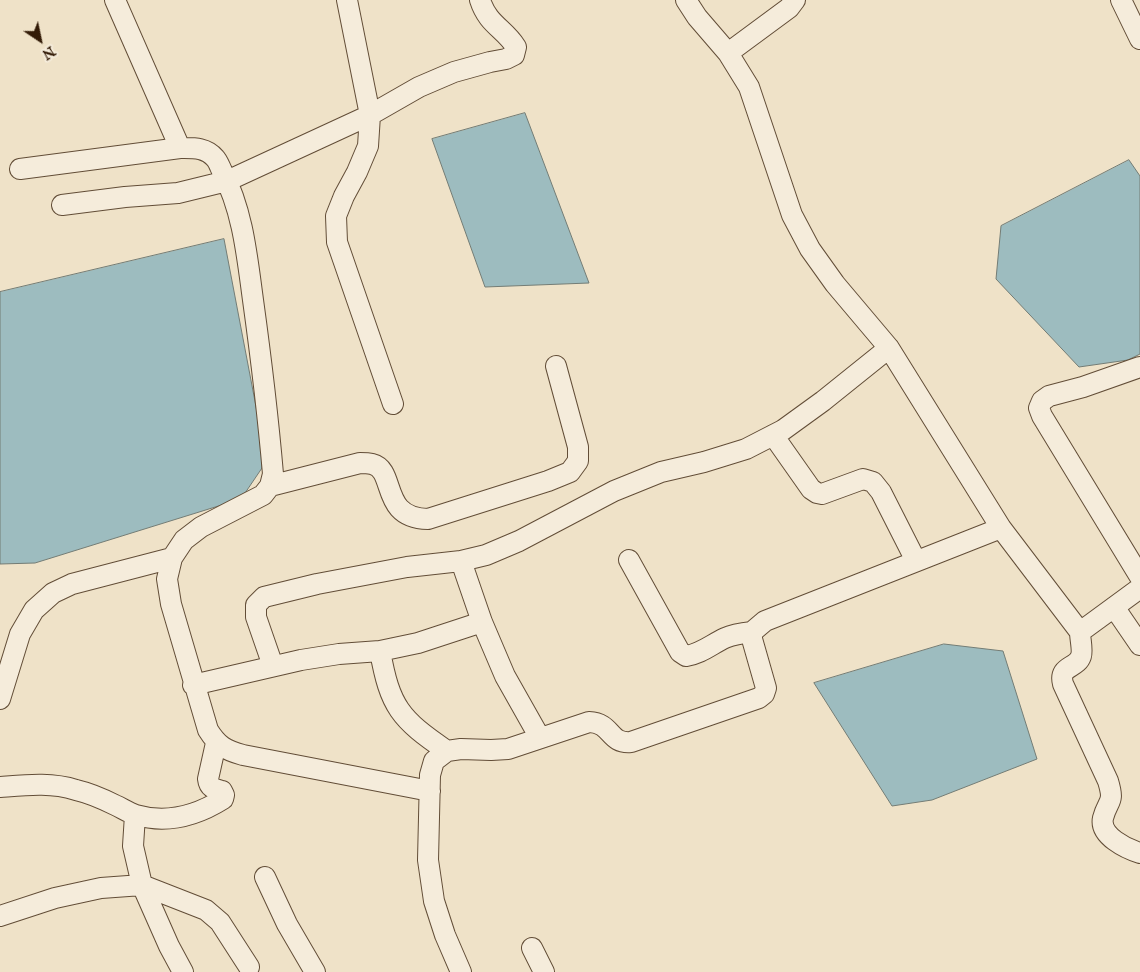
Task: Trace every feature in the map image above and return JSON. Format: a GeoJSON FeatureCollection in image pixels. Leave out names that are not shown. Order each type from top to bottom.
{"type":"FeatureCollection","features":[{"type":"Feature","properties":{"kind":"street"},"geometry":{"type":"LineString","coordinates":[[115,0],[180,148]]}},
{"type":"Feature","properties":{"kind":"street"},"geometry":{"type":"LineString","coordinates":[[347,0],[370,115],[368,146],[336,216],[337,242],[393,404]]}},
{"type":"Feature","properties":{"kind":"street"},"geometry":{"type":"LineString","coordinates":[[62,205],[178,193],[227,181],[370,115],[419,87],[454,72],[506,59],[514,55],[516,47],[510,38],[500,31],[489,18],[480,0]]}},
{"type":"Feature","properties":{"kind":"street"},"geometry":{"type":"LineString","coordinates":[[686,0],[696,17],[728,53],[749,87],[792,215],[810,249],[836,284],[889,348],[1001,528],[1080,632],[1082,655],[1080,659],[1064,672],[1062,677],[1063,684],[1112,792],[1111,802],[1102,820],[1104,829],[1109,836],[1132,851],[1140,853]]}},
{"type":"Feature","properties":{"kind":"street"},"geometry":{"type":"LineString","coordinates":[[728,53],[789,8],[795,0]]}},
{"type":"Feature","properties":{"kind":"street"},"geometry":{"type":"LineString","coordinates":[[1121,0],[1140,39]]}},
{"type":"Feature","properties":{"kind":"street"},"geometry":{"type":"LineString","coordinates":[[20,169],[180,148],[197,148],[206,151],[215,158],[227,181],[237,207],[245,244],[266,392],[273,474],[270,486],[263,495],[201,527],[184,540],[172,558],[167,579],[171,604],[193,685],[208,730],[216,743],[228,750],[244,755],[430,791]]}},
{"type":"Feature","properties":{"kind":"street"},"geometry":{"type":"LineString","coordinates":[[273,666],[256,616],[256,605],[264,597],[317,584],[407,567],[461,561],[486,555],[519,541],[621,488],[660,472],[704,462],[746,449],[783,430],[823,401],[889,348]]}},
{"type":"Feature","properties":{"kind":"street"},"geometry":{"type":"LineString","coordinates":[[270,486],[360,463],[373,464],[380,469],[395,502],[402,512],[416,518],[428,519],[548,481],[570,472],[578,462],[578,447],[556,366]]}},
{"type":"Feature","properties":{"kind":"street"},"geometry":{"type":"LineString","coordinates":[[1140,367],[1083,387],[1050,396],[1042,401],[1039,408],[1042,416],[1140,578]]}},
{"type":"Feature","properties":{"kind":"street"},"geometry":{"type":"LineString","coordinates":[[773,435],[811,489],[817,493],[822,494],[863,479],[873,482],[881,492],[916,561]]}},
{"type":"Feature","properties":{"kind":"street"},"geometry":{"type":"LineString","coordinates":[[629,560],[680,652],[686,656],[694,655],[738,633],[752,632],[765,621],[1001,528]]}},
{"type":"Feature","properties":{"kind":"street"},"geometry":{"type":"LineString","coordinates":[[0,699],[20,634],[34,610],[53,593],[72,584],[172,558]]}},
{"type":"Feature","properties":{"kind":"street"},"geometry":{"type":"LineString","coordinates":[[461,561],[482,622],[505,676],[540,738]]}},
{"type":"Feature","properties":{"kind":"street"},"geometry":{"type":"LineString","coordinates":[[1080,632],[1140,588]]}},
{"type":"Feature","properties":{"kind":"street"},"geometry":{"type":"LineString","coordinates":[[1114,607],[1140,645]]}},
{"type":"Feature","properties":{"kind":"street"},"geometry":{"type":"LineString","coordinates":[[193,685],[273,666],[339,654],[380,651],[418,643],[482,622]]}},
{"type":"Feature","properties":{"kind":"street"},"geometry":{"type":"LineString","coordinates":[[461,972],[445,935],[434,901],[428,860],[430,775],[434,761],[446,751],[461,749],[508,749],[589,722],[599,722],[607,728],[615,739],[623,743],[631,742],[759,698],[764,694],[766,688],[752,639],[752,632]]}},
{"type":"Feature","properties":{"kind":"street"},"geometry":{"type":"LineString","coordinates":[[380,651],[385,680],[393,701],[410,724],[446,751]]}},
{"type":"Feature","properties":{"kind":"street"},"geometry":{"type":"LineString","coordinates":[[0,786],[52,784],[112,804],[135,815],[161,820],[186,817],[206,810],[223,799],[222,791],[212,788],[208,778],[216,743]]}},
{"type":"Feature","properties":{"kind":"street"},"geometry":{"type":"LineString","coordinates":[[135,815],[133,846],[142,885],[183,972]]}},
{"type":"Feature","properties":{"kind":"street"},"geometry":{"type":"LineString","coordinates":[[265,877],[287,924],[315,972]]}},
{"type":"Feature","properties":{"kind":"street"},"geometry":{"type":"LineString","coordinates":[[0,916],[55,898],[101,888],[142,885],[206,910],[220,922],[246,970]]}},
{"type":"Feature","properties":{"kind":"street"},"geometry":{"type":"LineString","coordinates":[[532,948],[544,972]]}},
{"type":"Feature","properties":{"kind":"water"},"geometry":{"type":"Polygon","coordinates":[[[525,113],[589,283],[485,287],[432,139],[525,113]]]}},
{"type":"Feature","properties":{"kind":"water"},"geometry":{"type":"Polygon","coordinates":[[[1129,160],[1140,176],[1140,354],[1128,360],[1079,367],[996,279],[1001,226],[1129,160]]]}},
{"type":"Feature","properties":{"kind":"water"},"geometry":{"type":"Polygon","coordinates":[[[224,239],[262,438],[262,468],[241,499],[35,563],[0,564],[0,292],[224,239]]]}},
{"type":"Feature","properties":{"kind":"water"},"geometry":{"type":"Polygon","coordinates":[[[944,644],[1003,651],[1037,759],[932,800],[892,806],[814,683],[944,644]]]}}]}
